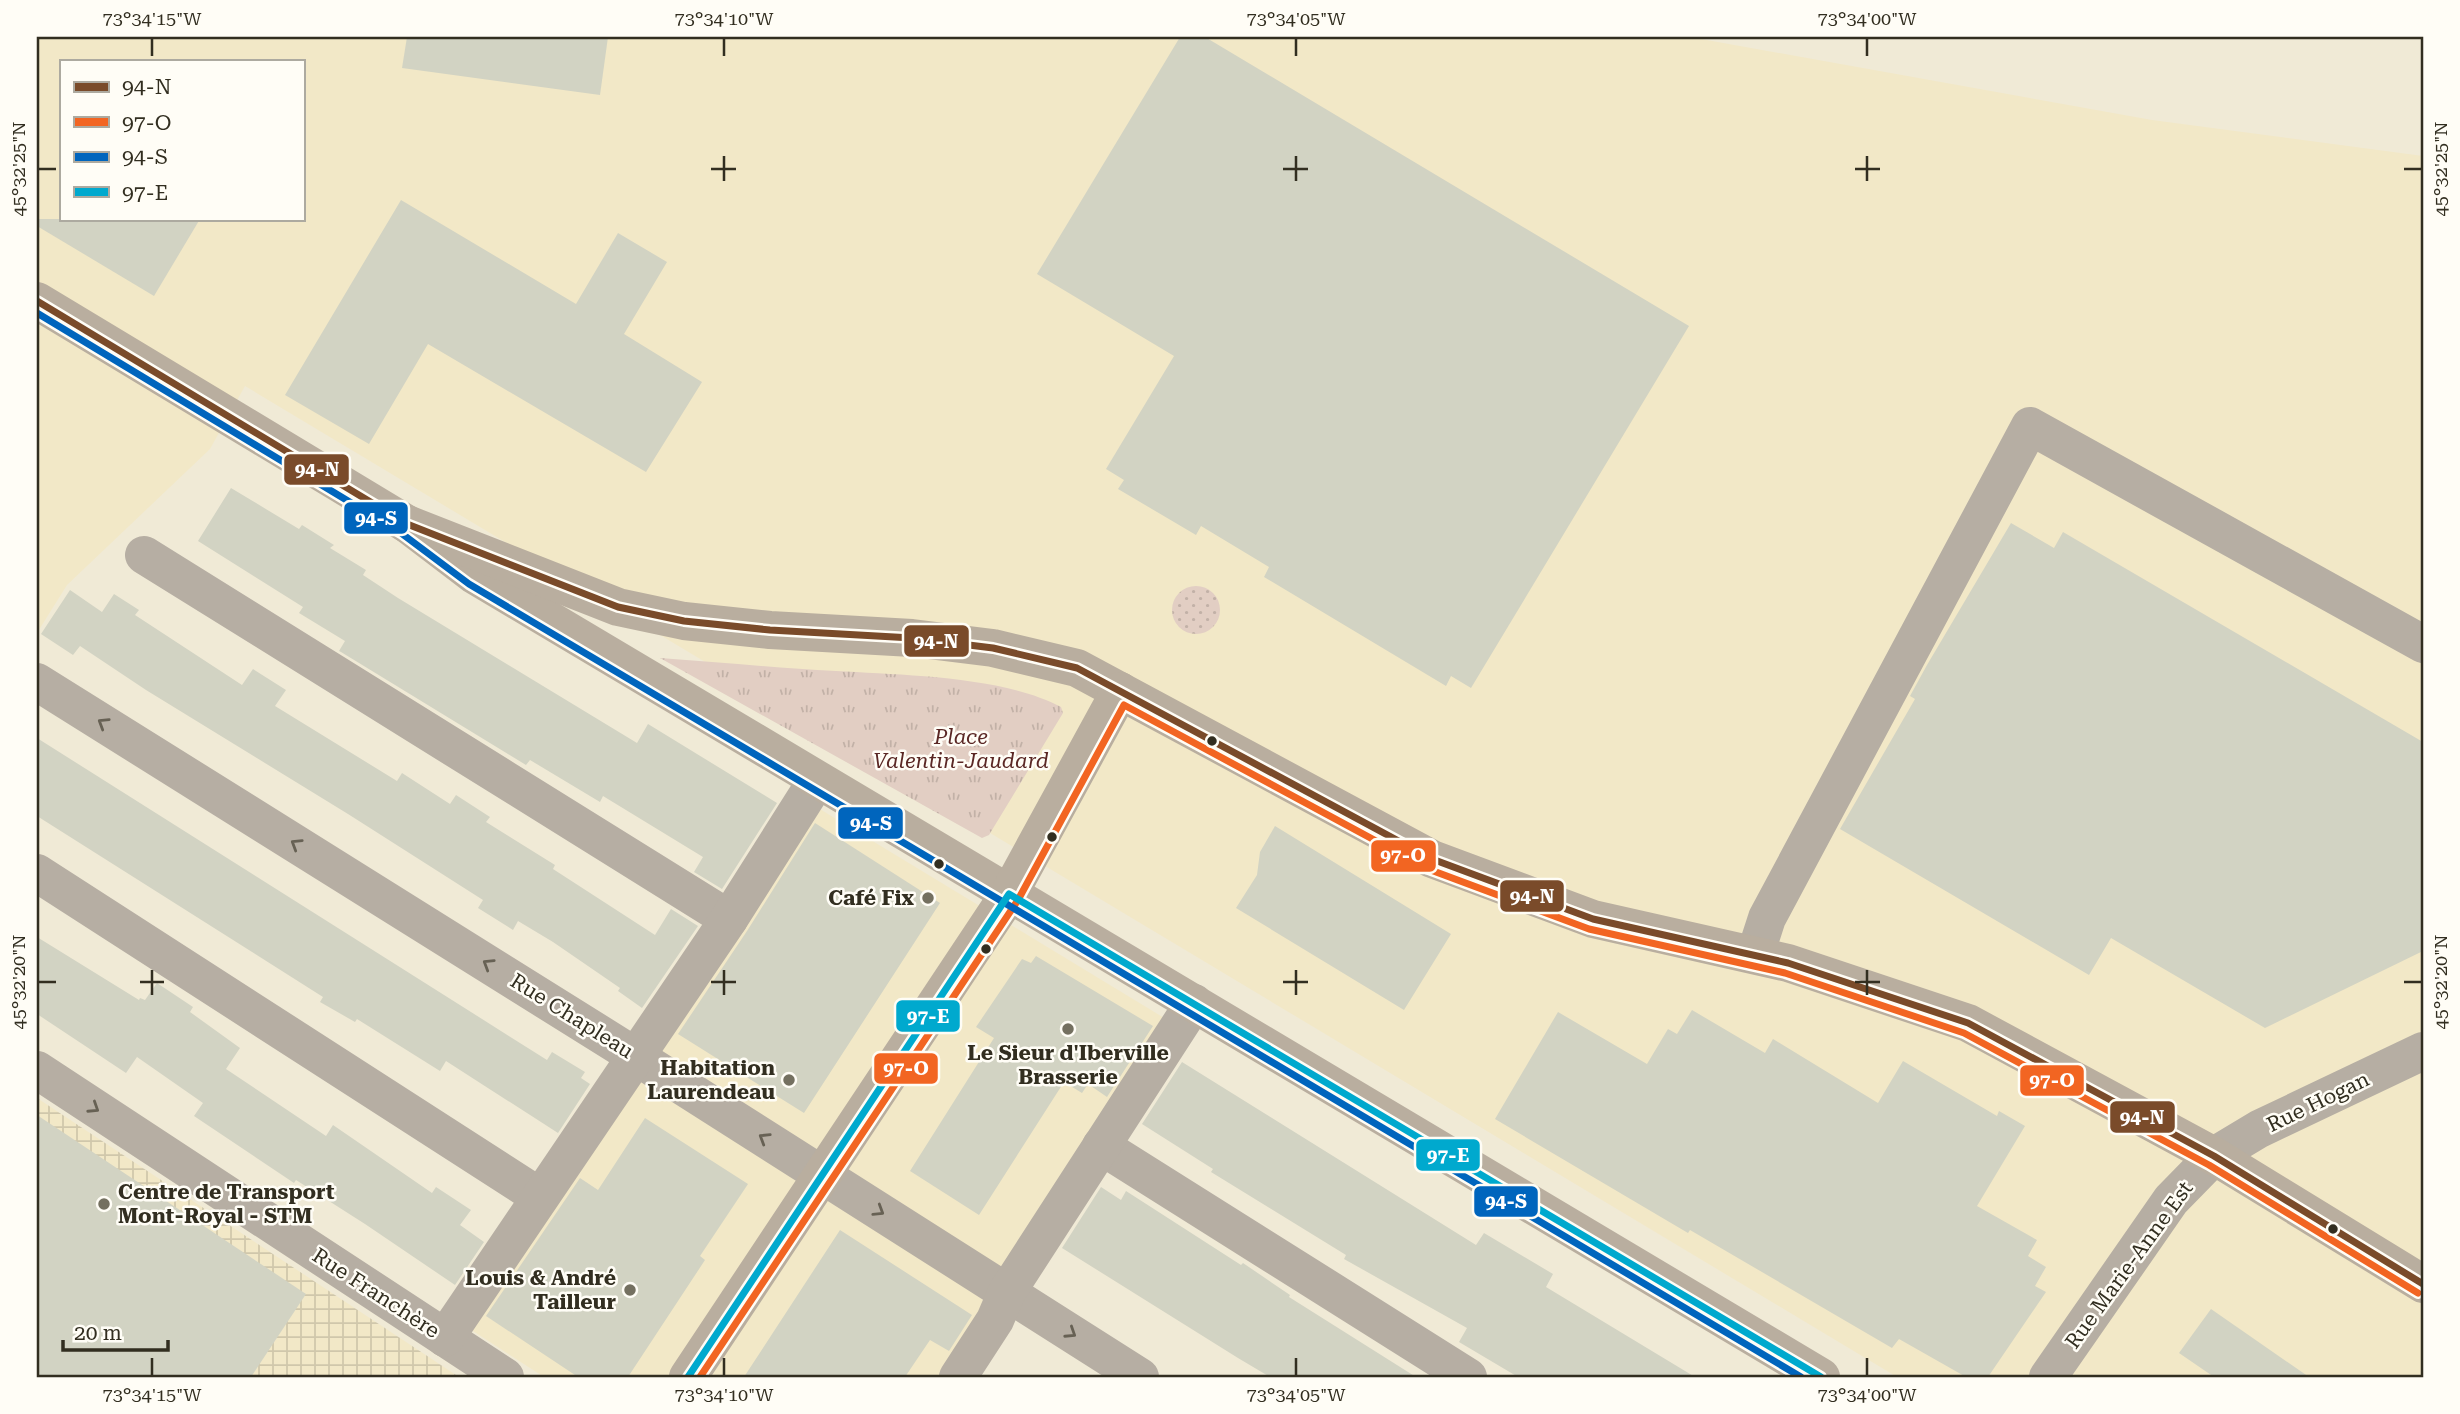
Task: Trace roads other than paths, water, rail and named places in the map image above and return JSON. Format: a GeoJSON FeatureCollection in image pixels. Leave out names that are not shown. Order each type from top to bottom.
{"type":"FeatureCollection","features":[{"type":"Feature","properties":{"kind":"main road"},"geometry":{"type":"LineString","coordinates":[[37,301],[407,524],[474,575],[1194,1003],[1799,1372]]}},
{"type":"Feature","properties":{"kind":"main road"},"geometry":{"type":"LineString","coordinates":[[407,524],[618,607],[684,621],[770,630],[912,638],[993,648],[1077,668],[1432,859],[1593,919],[1788,963],[1968,1023],[2214,1156],[2423,1284]]}},
{"type":"Feature","properties":{"kind":"main road"},"geometry":{"type":"LineString","coordinates":[[688,1377],[1009,894],[1120,691]]}},
{"type":"Feature","properties":{"kind":"street"},"geometry":{"type":"LineString","coordinates":[[1755,955],[1767,918],[2030,426],[2423,644]]}},
{"type":"Feature","properties":{"kind":"street"},"geometry":{"type":"LineString","coordinates":[[144,555],[729,919]]}},
{"type":"Feature","properties":{"kind":"street","name":"Rue Chapleau"},"geometry":{"type":"LineString","coordinates":[[37,682],[635,1056],[1140,1377]]}},
{"type":"Feature","properties":{"kind":"street"},"geometry":{"type":"LineString","coordinates":[[445,1339],[729,919],[817,780]]}},
{"type":"Feature","properties":{"kind":"street"},"geometry":{"type":"LineString","coordinates":[[37,873],[540,1197]]}},
{"type":"Feature","properties":{"kind":"street"},"geometry":{"type":"LineString","coordinates":[[958,1377],[995,1320],[1007,1292],[1194,1003]]}},
{"type":"Feature","properties":{"kind":"street","name":"Rue Hogan"},"geometry":{"type":"LineString","coordinates":[[2214,1156],[2259,1129],[2423,1051]]}},
{"type":"Feature","properties":{"kind":"street","name":"Rue Franchère"},"geometry":{"type":"LineString","coordinates":[[37,1070],[505,1377]]}},
{"type":"Feature","properties":{"kind":"street"},"geometry":{"type":"LineString","coordinates":[[1101,1146],[1468,1377]]}},
{"type":"Feature","properties":{"kind":"street","name":"Rue Marie-Anne Est"},"geometry":{"type":"LineString","coordinates":[[2048,1377],[2171,1200],[2214,1156]]}},
{"type":"Feature","properties":{"kind":"place","name":"Café Fix"},"geometry":{"type":"Point","coordinates":[928,898]}},
{"type":"Feature","properties":{"kind":"place","name":"Le Sieur d'Iberville Brasserie"},"geometry":{"type":"Point","coordinates":[1068,1029]}},
{"type":"Feature","properties":{"kind":"place","name":"Habitation Laurendeau"},"geometry":{"type":"Point","coordinates":[789,1080]}},
{"type":"Feature","properties":{"kind":"place","name":"Centre de Transport Mont-Royal - STM"},"geometry":{"type":"Point","coordinates":[104,1204]}},
{"type":"Feature","properties":{"kind":"place","name":"Louis & André Tailleur"},"geometry":{"type":"Point","coordinates":[630,1290]}},
{"type":"Feature","properties":{"kind":"park label","name":"Place Valentin-Jaudard"},"geometry":{"type":"Point","coordinates":[961,749]}}]}
